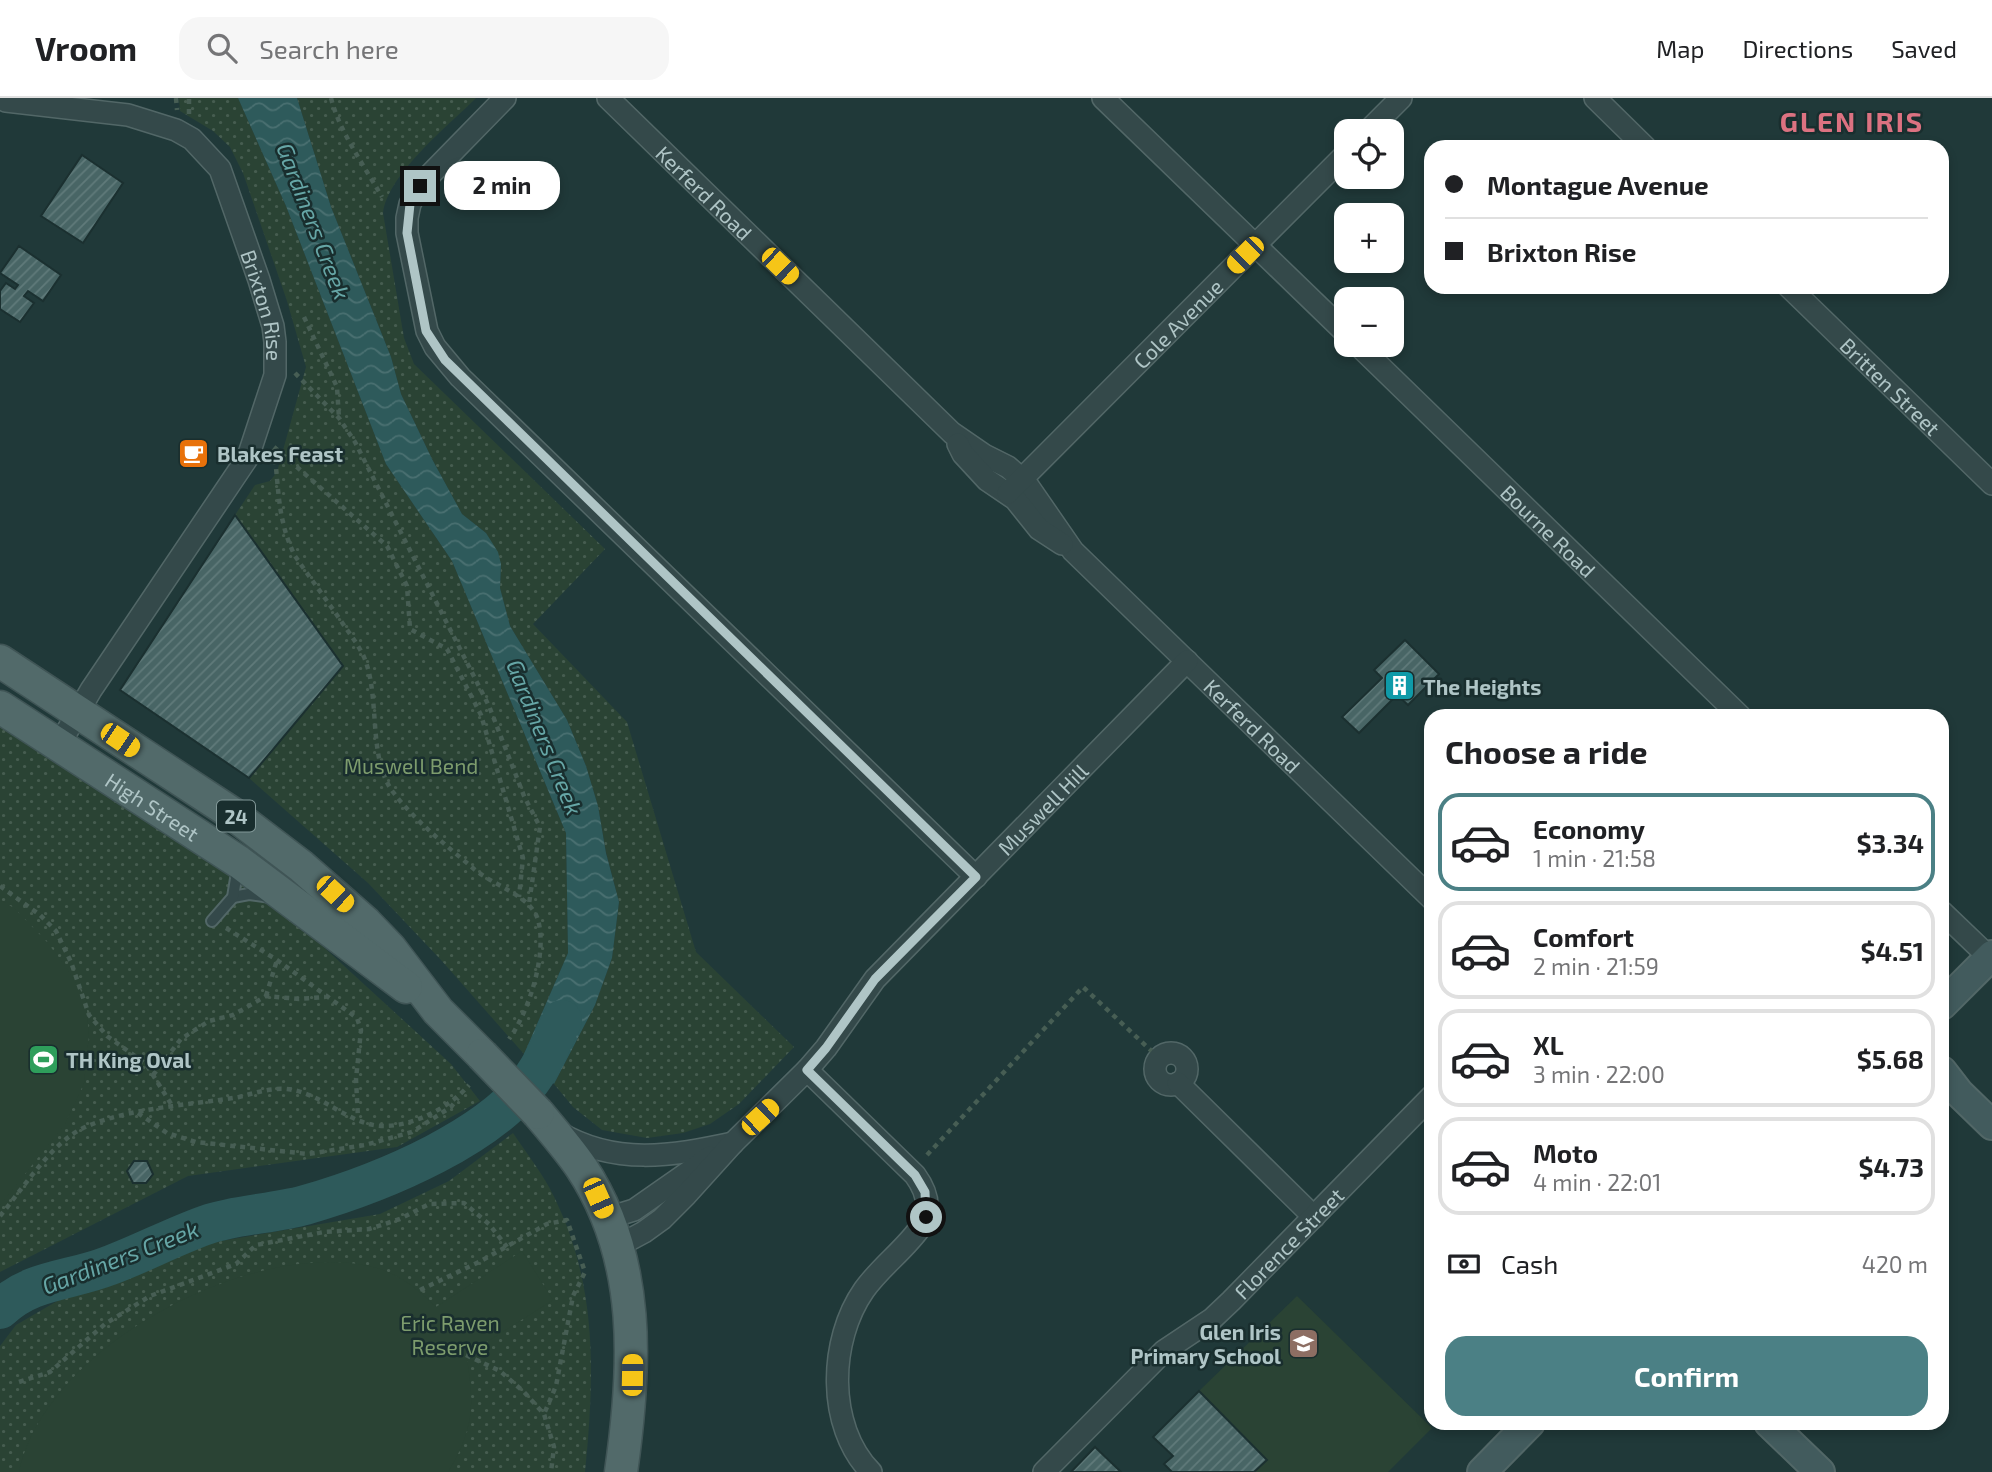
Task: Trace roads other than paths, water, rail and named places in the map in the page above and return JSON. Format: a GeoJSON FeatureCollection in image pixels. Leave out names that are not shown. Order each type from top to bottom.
{"type":"FeatureCollection","features":[{"type":"Feature","properties":{"kind":"main road","name":"High Street"},"geometry":{"type":"LineString","coordinates":[[0,661],[233,814],[335,894],[382,940],[438,1011],[544,1120],[583,1169],[613,1232],[627,1284],[633,1349],[621,1472]]}},
{"type":"Feature","properties":{"kind":"main road","name":"High Street"},"geometry":{"type":"LineString","coordinates":[[0,706],[239,862],[438,1011]]}},
{"type":"Feature","properties":{"kind":"main road"},"geometry":{"type":"LineString","coordinates":[[1949,998],[1991,956]]}},
{"type":"Feature","properties":{"kind":"main road"},"geometry":{"type":"LineString","coordinates":[[1949,1083],[1992,1125]]}},
{"type":"Feature","properties":{"kind":"main road"},"geometry":{"type":"LineString","coordinates":[[1482,1472],[1523,1430]]}},
{"type":"Feature","properties":{"kind":"main road"},"geometry":{"type":"LineString","coordinates":[[1776,1430],[1820,1472]]}},
{"type":"Feature","properties":{"kind":"street"},"geometry":{"type":"LineString","coordinates":[[505,98],[429,175],[410,204],[407,233],[424,320],[435,347],[460,377],[976,877]]}},
{"type":"Feature","properties":{"kind":"street","name":"Kerferd Road"},"geometry":{"type":"LineString","coordinates":[[608,98],[952,433],[973,466],[987,480],[1015,486],[1073,551],[1424,890]]}},
{"type":"Feature","properties":{"kind":"street"},"geometry":{"type":"LineString","coordinates":[[1103,98],[1334,322]]}},
{"type":"Feature","properties":{"kind":"street"},"geometry":{"type":"LineString","coordinates":[[1380,119],[1401,98]]}},
{"type":"Feature","properties":{"kind":"street"},"geometry":{"type":"LineString","coordinates":[[1595,98],[1638,140]]}},
{"type":"Feature","properties":{"kind":"street","name":"Brixton Rise"},"geometry":{"type":"LineString","coordinates":[[6,102],[128,115],[176,130],[192,139],[220,169],[259,280],[275,342],[275,375],[248,457],[78,712],[59,745]]}},
{"type":"Feature","properties":{"kind":"street","name":"Cole Avenue"},"geometry":{"type":"LineString","coordinates":[[1015,486],[1334,166]]}},
{"type":"Feature","properties":{"kind":"street","name":"Britten Street"},"geometry":{"type":"LineString","coordinates":[[1796,294],[1992,484]]}},
{"type":"Feature","properties":{"kind":"street","name":"Bourne Road"},"geometry":{"type":"LineString","coordinates":[[1370,357],[1733,709]]}},
{"type":"Feature","properties":{"kind":"street","name":"Muswell Hill"},"geometry":{"type":"LineString","coordinates":[[613,1232],[662,1219],[733,1143],[807,1070],[875,979],[1186,661]]}},
{"type":"Feature","properties":{"kind":"street"},"geometry":{"type":"LineString","coordinates":[[1949,918],[1991,956]]}},
{"type":"Feature","properties":{"kind":"street"},"geometry":{"type":"LineString","coordinates":[[1159,1058],[1175,1053],[1184,1060],[1187,1070],[1178,1083],[1314,1217]]}},
{"type":"Feature","properties":{"kind":"street"},"geometry":{"type":"LineString","coordinates":[[807,1070],[915,1175],[925,1192],[927,1202],[926,1217],[917,1233],[873,1279],[857,1301],[844,1336],[838,1374],[842,1415],[851,1444],[871,1472]]}},
{"type":"Feature","properties":{"kind":"street","name":"Florence Street"},"geometry":{"type":"LineString","coordinates":[[1044,1472],[1164,1351],[1212,1318],[1231,1301],[1424,1104]]}},
{"type":"Feature","properties":{"kind":"street"},"geometry":{"type":"LineString","coordinates":[[544,1120],[569,1138],[588,1146],[640,1156],[668,1156],[733,1143]]}},
{"type":"Feature","properties":{"kind":"street","name":"Muswell Hill"},"geometry":{"type":"LineString","coordinates":[[613,1232],[634,1209],[681,1175],[733,1143]]}},
{"type":"Feature","properties":{"kind":"lane"},"geometry":{"type":"LineString","coordinates":[[212,921],[233,897],[239,862]]}},
{"type":"Feature","properties":{"kind":"lane"},"geometry":{"type":"LineString","coordinates":[[233,897],[249,894],[290,900]]}},
{"type":"Feature","properties":{"kind":"water"},"geometry":{"type":"Polygon","coordinates":[[[238,98],[297,98],[331,207],[391,357],[401,394],[462,514],[486,533],[498,552],[501,564],[500,588],[510,626],[567,720],[586,766],[598,806],[606,853],[619,902],[612,958],[595,1005],[554,1084],[524,1054],[568,953],[566,833],[452,561],[386,464],[286,206],[238,98]]]}},
{"type":"Feature","properties":{"kind":"waterway","name":"Gardiners Creek"},"geometry":{"type":"LineString","coordinates":[[0,1309],[12,1299],[38,1286],[108,1266],[206,1225],[230,1218],[305,1205],[367,1184],[435,1154],[467,1136],[521,1093],[539,1068],[562,1020]]}},
{"type":"Feature","properties":{"kind":"place","name":"Blakes Feast"},"geometry":{"type":"Point","coordinates":[194,453]}},
{"type":"Feature","properties":{"kind":"place","name":"The Heights"},"geometry":{"type":"Point","coordinates":[1400,686]}},
{"type":"Feature","properties":{"kind":"place","name":"TH King Oval"},"geometry":{"type":"Point","coordinates":[43,1059]}},
{"type":"Feature","properties":{"kind":"place","name":"Glen Iris Primary School"},"geometry":{"type":"Point","coordinates":[1304,1343]}},
{"type":"Feature","properties":{"kind":"district","name":"GLEN IRIS"},"geometry":{"type":"Point","coordinates":[1852,121]}},
{"type":"Feature","properties":{"kind":"park label","name":"Muswell Bend"},"geometry":{"type":"Point","coordinates":[411,765]}},
{"type":"Feature","properties":{"kind":"park label","name":"Eric Raven Reserve"},"geometry":{"type":"Point","coordinates":[450,1334]}}]}
